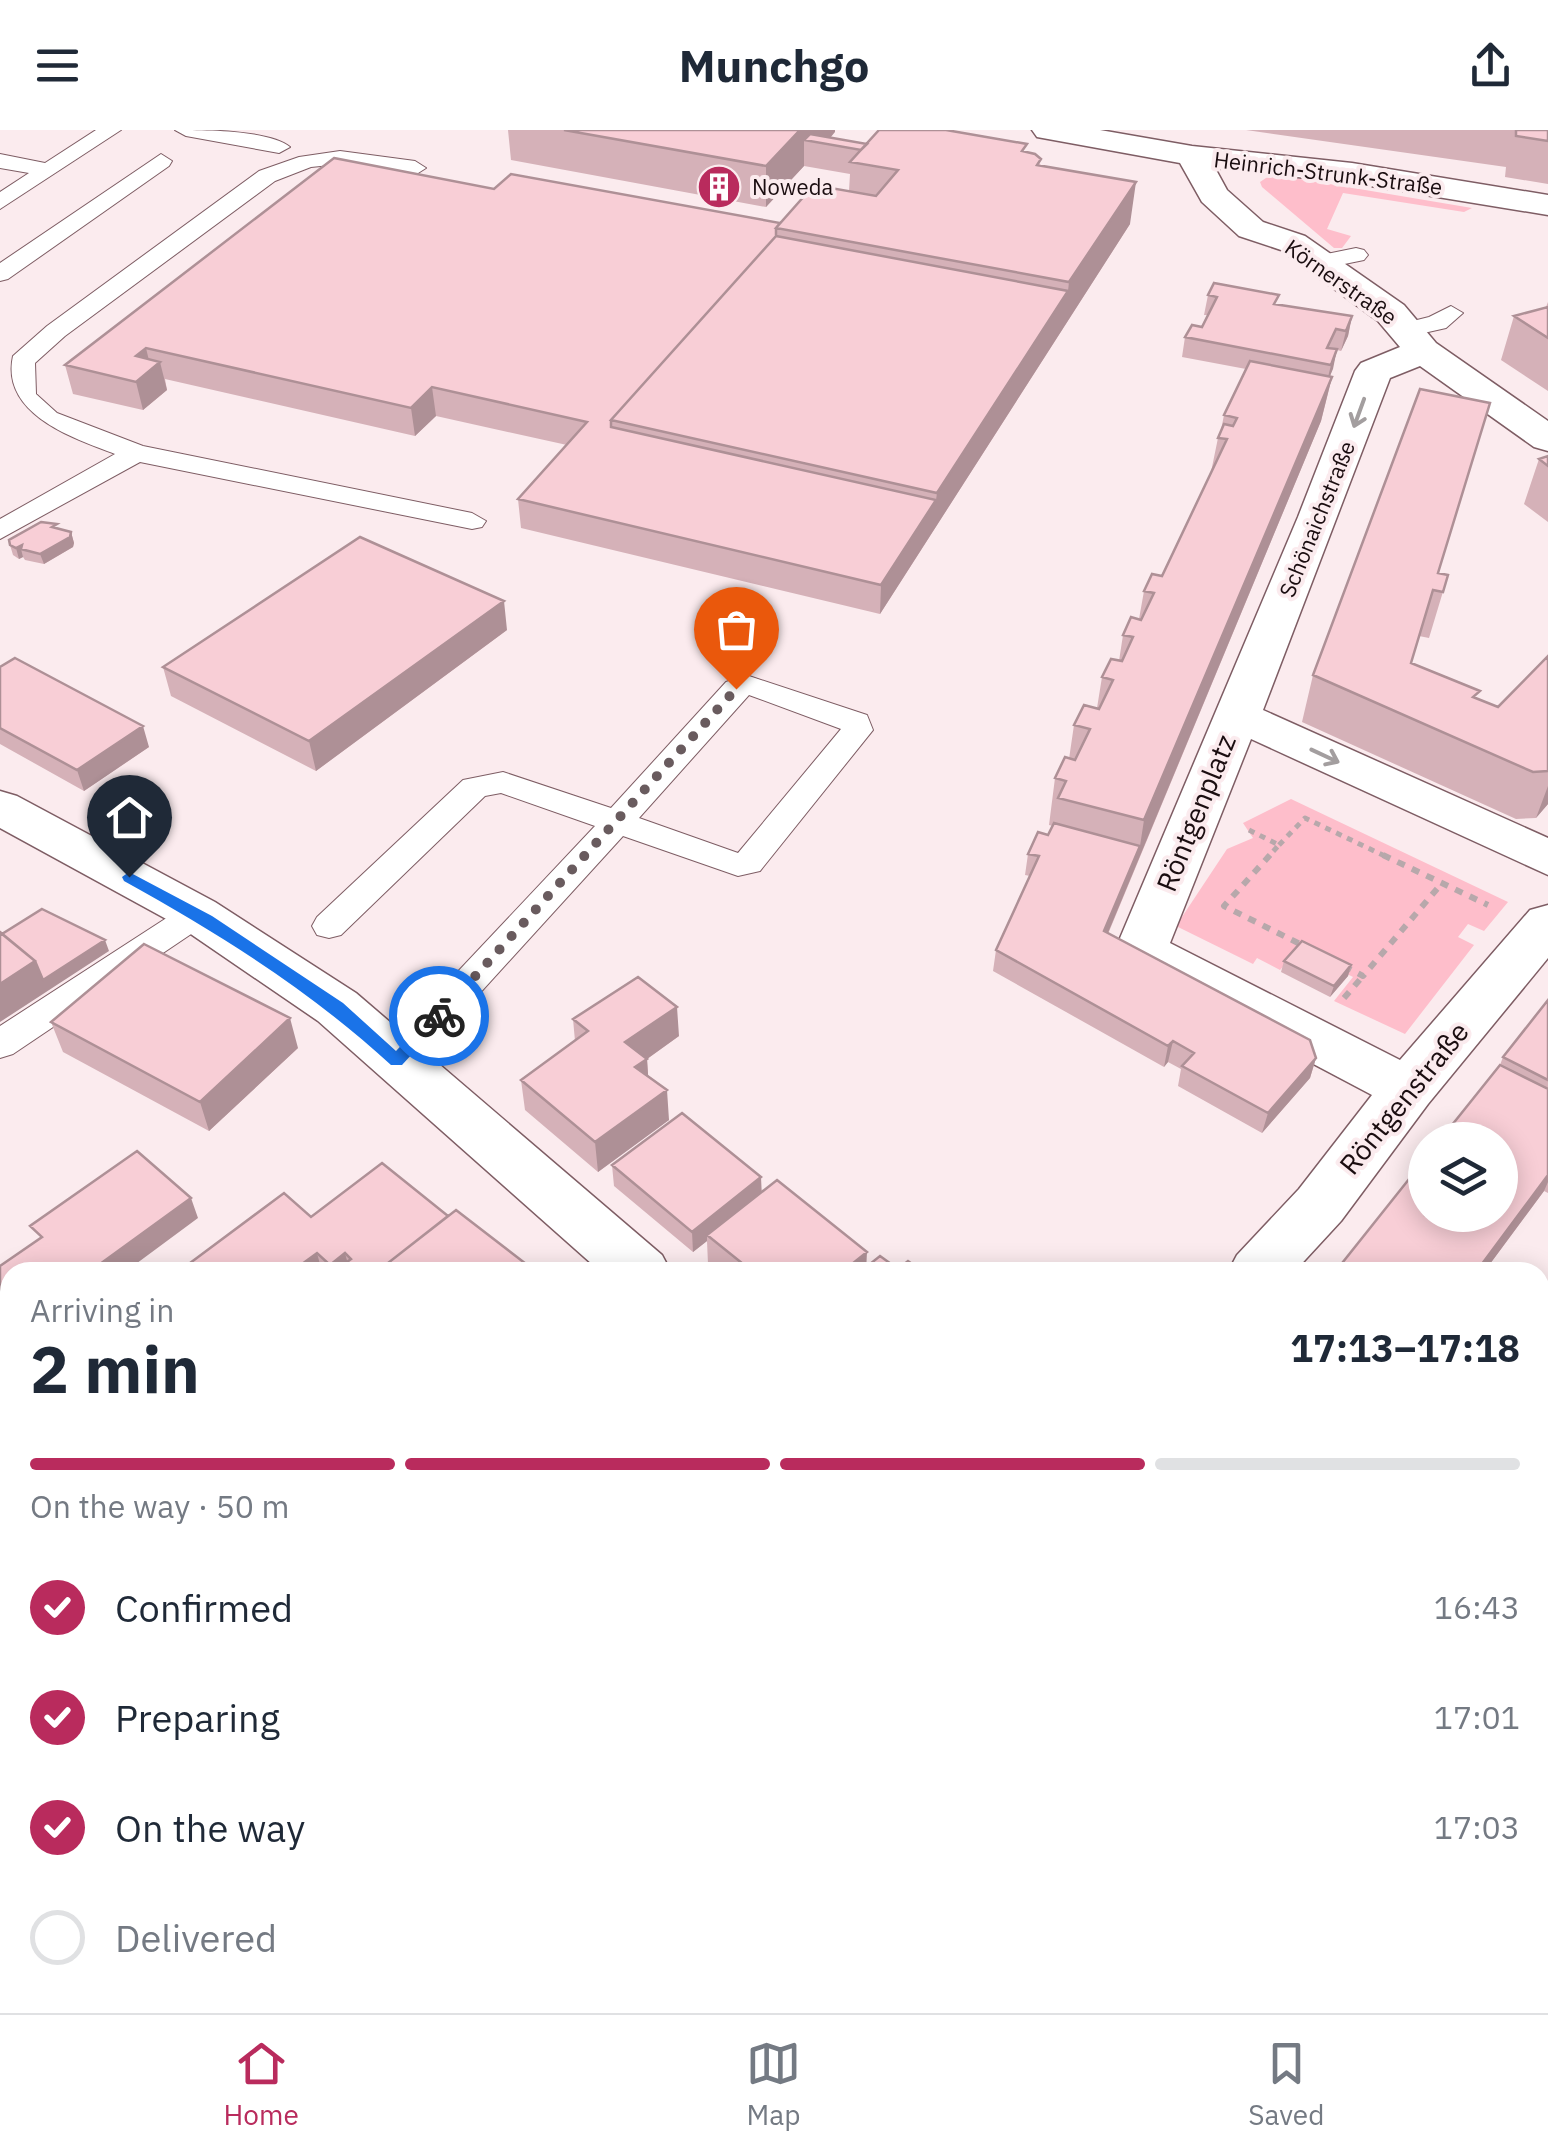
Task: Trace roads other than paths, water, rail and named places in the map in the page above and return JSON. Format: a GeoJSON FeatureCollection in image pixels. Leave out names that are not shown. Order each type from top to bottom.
{"type":"FeatureCollection","features":[{"type":"Feature","properties":{"kind":"street","name":"Heinrich-Strunk-Straße"},"geometry":{"type":"LineString","coordinates":[[1048,130],[1192,156],[1352,173],[1548,205]]}},
{"type":"Feature","properties":{"kind":"street","name":"Körnerstraße"},"geometry":{"type":"LineString","coordinates":[[1192,156],[1214,195],[1251,229],[1293,243],[1391,312],[1414,340],[1548,440]]}},
{"type":"Feature","properties":{"kind":"street","name":"Schönaichstraße"},"geometry":{"type":"LineString","coordinates":[[1236,716],[1333,485],[1374,371],[1414,340]]}},
{"type":"Feature","properties":{"kind":"street","name":"Röntgenplatz"},"geometry":{"type":"LineString","coordinates":[[1408,1088],[1142,950],[1236,716],[1548,858]]}},
{"type":"Feature","properties":{"kind":"street"},"geometry":{"type":"LineString","coordinates":[[0,806],[196,914],[338,1007],[629,1262]]}},
{"type":"Feature","properties":{"kind":"street","name":"Röntgenstraße"},"geometry":{"type":"LineString","coordinates":[[1267,1262],[1320,1204],[1408,1088],[1545,927]]}},
{"type":"Feature","properties":{"kind":"lane"},"geometry":{"type":"LineString","coordinates":[[0,202],[110,130]]}},
{"type":"Feature","properties":{"kind":"lane"},"geometry":{"type":"LineString","coordinates":[[186,130],[279,147]]}},
{"type":"Feature","properties":{"kind":"lane"},"geometry":{"type":"LineString","coordinates":[[415,168],[334,154],[300,161],[267,176],[56,331],[22,361],[22,396],[48,419],[136,453],[472,521]]}},
{"type":"Feature","properties":{"kind":"lane"},"geometry":{"type":"LineString","coordinates":[[0,161],[49,170]]}},
{"type":"Feature","properties":{"kind":"lane"},"geometry":{"type":"LineString","coordinates":[[0,274],[161,161]]}},
{"type":"Feature","properties":{"kind":"lane"},"geometry":{"type":"LineString","coordinates":[[1320,262],[1356,255]]}},
{"type":"Feature","properties":{"kind":"lane"},"geometry":{"type":"LineString","coordinates":[[1414,340],[1450,313]]}},
{"type":"Feature","properties":{"kind":"lane"},"geometry":{"type":"LineString","coordinates":[[0,531],[136,453]]}},
{"type":"Feature","properties":{"kind":"lane"},"geometry":{"type":"LineString","coordinates":[[329,926],[475,787],[503,782],[617,822],[738,865],[748,863],[858,730],[856,722],[746,684],[736,689],[617,822],[396,1061]]}},
{"type":"Feature","properties":{"kind":"lane"},"geometry":{"type":"LineString","coordinates":[[0,1044],[196,914]]}},
{"type":"Feature","properties":{"kind":"place","name":"Noweda"},"geometry":{"type":"Point","coordinates":[719,187]}}]}
